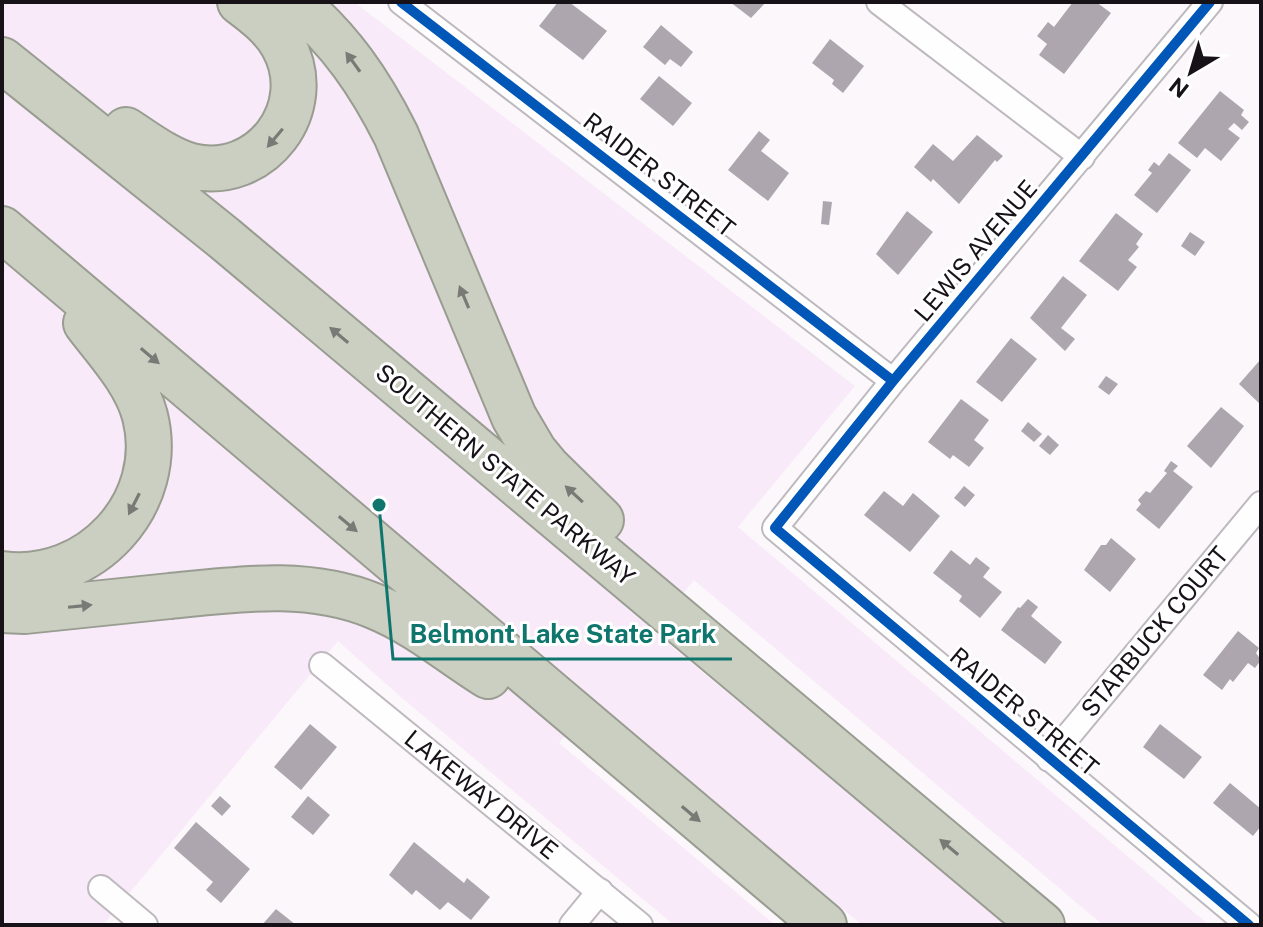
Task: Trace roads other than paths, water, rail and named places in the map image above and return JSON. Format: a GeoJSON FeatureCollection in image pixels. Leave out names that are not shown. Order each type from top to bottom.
{"type":"FeatureCollection","features":[{"type":"Feature","properties":{"kind":"highway"},"geometry":{"type":"LineString","coordinates":[[64,109],[124,129],[189,165],[239,164],[260,153],[276,138],[288,118],[294,79],[288,57],[277,36],[240,2]]}},
{"type":"Feature","properties":{"kind":"highway"},"geometry":{"type":"LineString","coordinates":[[295,2],[318,21],[347,54],[396,135],[523,433],[563,485],[600,518],[720,656]]}},
{"type":"Feature","properties":{"kind":"highway","name":"SOUTHERN STATE PARKWAY"},"geometry":{"type":"LineString","coordinates":[[2,60],[235,247],[1042,925]]}},
{"type":"Feature","properties":{"kind":"highway"},"geometry":{"type":"LineString","coordinates":[[2,229],[824,925]]}},
{"type":"Feature","properties":{"kind":"highway"},"geometry":{"type":"LineString","coordinates":[[2,574],[48,572],[96,551],[130,513],[139,497],[148,463],[148,437],[139,400],[48,269]]}},
{"type":"Feature","properties":{"kind":"highway"},"geometry":{"type":"LineString","coordinates":[[2,610],[25,611],[293,587],[352,598],[395,615],[631,764]]}},
{"type":"Feature","properties":{"kind":"street","name":"RAIDER STREET"},"geometry":{"type":"LineString","coordinates":[[401,2],[893,381]]}},
{"type":"Feature","properties":{"kind":"street"},"geometry":{"type":"LineString","coordinates":[[879,2],[1082,157]]}},
{"type":"Feature","properties":{"kind":"street","name":"LEWIS AVENUE"},"geometry":{"type":"LineString","coordinates":[[775,528],[893,381],[1210,2]]}},
{"type":"Feature","properties":{"kind":"street","name":"STARBUCK COURT"},"geometry":{"type":"LineString","coordinates":[[1049,759],[1261,504]]}},
{"type":"Feature","properties":{"kind":"street","name":"RAIDER STREET"},"geometry":{"type":"LineString","coordinates":[[775,528],[1249,925]]}},
{"type":"Feature","properties":{"kind":"street","name":"LAKEWAY DRIVE"},"geometry":{"type":"LineString","coordinates":[[322,665],[640,925]]}},
{"type":"Feature","properties":{"kind":"street"},"geometry":{"type":"LineString","coordinates":[[101,888],[145,925]]}},
{"type":"Feature","properties":{"kind":"street"},"geometry":{"type":"LineString","coordinates":[[572,925],[600,891]]}},
{"type":"Feature","properties":{"kind":"place","name":"Belmont Lake State Park"},"geometry":{"type":"Point","coordinates":[379,505]}}]}
